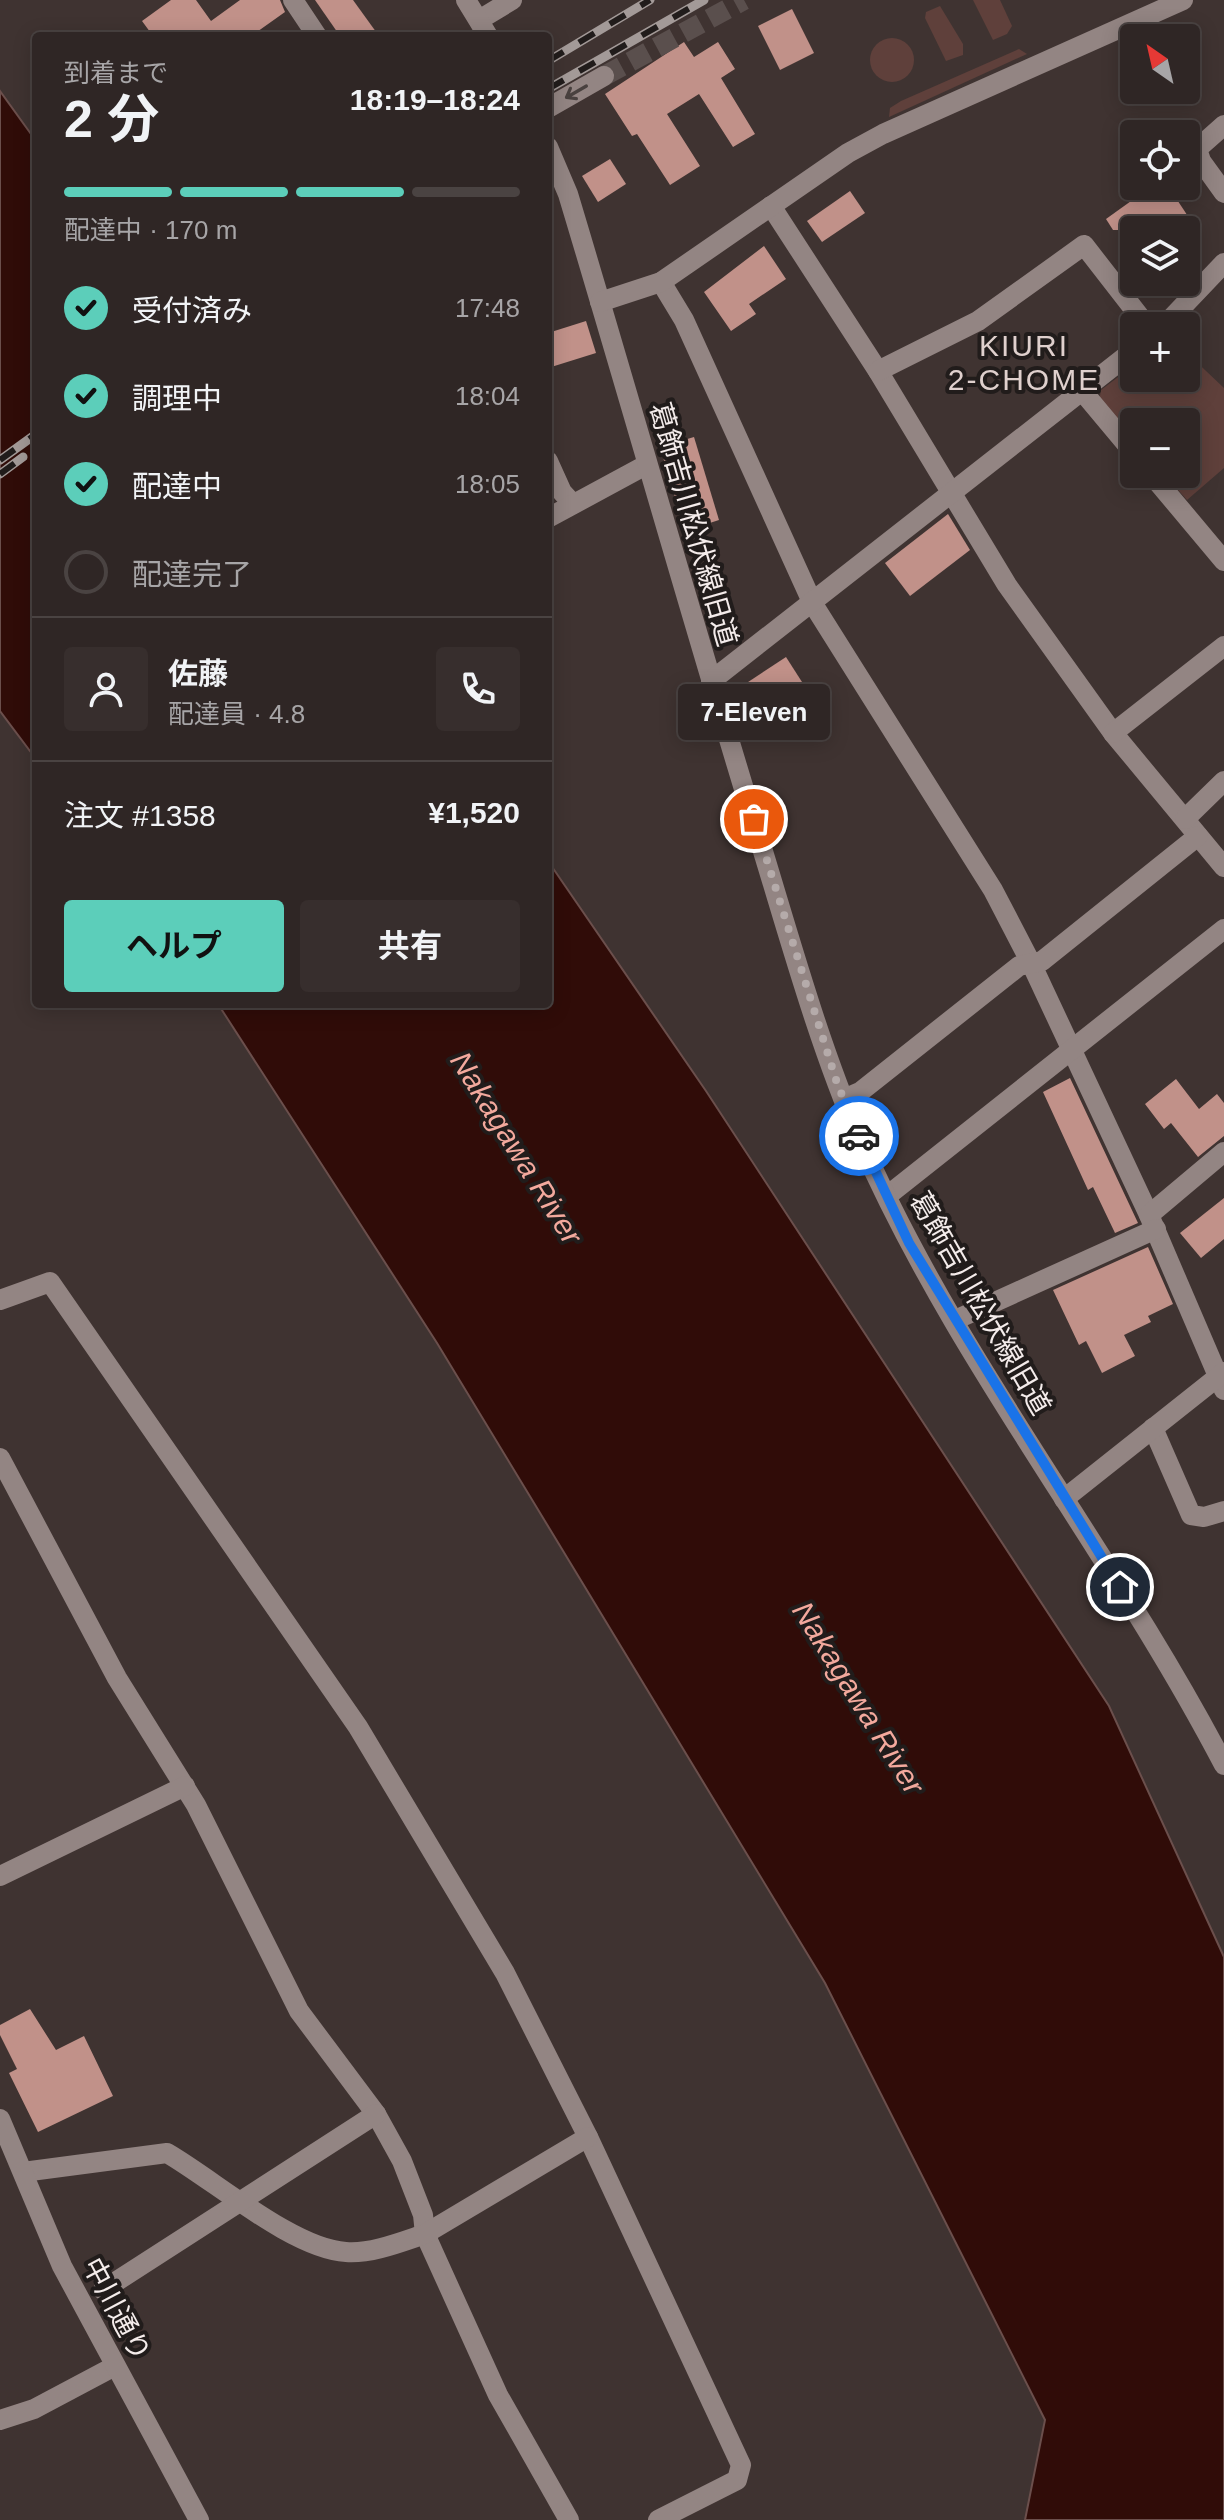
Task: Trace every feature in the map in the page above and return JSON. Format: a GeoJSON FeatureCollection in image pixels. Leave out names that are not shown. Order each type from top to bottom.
{"type":"FeatureCollection","features":[{"type":"Feature","properties":{"kind":"street"},"geometry":{"type":"LineString","coordinates":[[293,0],[314,32]]}},
{"type":"Feature","properties":{"kind":"street"},"geometry":{"type":"LineString","coordinates":[[466,0],[483,28],[512,0]]}},
{"type":"Feature","properties":{"kind":"street"},"geometry":{"type":"LineString","coordinates":[[600,302],[661,282],[883,134],[1183,0]]}},
{"type":"Feature","properties":{"kind":"street"},"geometry":{"type":"LineString","coordinates":[[552,106],[604,76]]}},
{"type":"Feature","properties":{"kind":"street"},"geometry":{"type":"LineString","coordinates":[[1224,125],[1197,149],[1201,161],[1224,193]]}},
{"type":"Feature","properties":{"kind":"street","name":"葛飾吉川松伏線旧道"},"geometry":{"type":"LineString","coordinates":[[552,156],[568,194],[711,681],[844,1099],[909,1243],[1134,1609],[1224,1765]]}},
{"type":"Feature","properties":{"kind":"street"},"geometry":{"type":"LineString","coordinates":[[771,206],[878,371],[1007,585],[1113,733],[1224,867]]}},
{"type":"Feature","properties":{"kind":"street"},"geometry":{"type":"LineString","coordinates":[[878,371],[978,321],[1084,245],[1136,312]]}},
{"type":"Feature","properties":{"kind":"street"},"geometry":{"type":"LineString","coordinates":[[1177,312],[1224,263]]}},
{"type":"Feature","properties":{"kind":"street"},"geometry":{"type":"LineString","coordinates":[[661,282],[677,305],[813,604],[993,890],[1031,963],[1153,1222],[1222,1380],[1153,1428],[1064,1499]]}},
{"type":"Feature","properties":{"kind":"street"},"geometry":{"type":"LineString","coordinates":[[711,681],[1120,362]]}},
{"type":"Feature","properties":{"kind":"street"},"geometry":{"type":"LineString","coordinates":[[1083,392],[1120,436]]}},
{"type":"Feature","properties":{"kind":"street"},"geometry":{"type":"LineString","coordinates":[[552,516],[646,465]]}},
{"type":"Feature","properties":{"kind":"street"},"geometry":{"type":"LineString","coordinates":[[552,470],[562,492],[573,504]]}},
{"type":"Feature","properties":{"kind":"street"},"geometry":{"type":"LineString","coordinates":[[1163,488],[1224,561]]}},
{"type":"Feature","properties":{"kind":"street"},"geometry":{"type":"LineString","coordinates":[[1113,733],[1224,646]]}},
{"type":"Feature","properties":{"kind":"street"},"geometry":{"type":"LineString","coordinates":[[1185,819],[1224,781]]}},
{"type":"Feature","properties":{"kind":"street"},"geometry":{"type":"LineString","coordinates":[[844,1099],[860,1092],[1019,966],[1042,961],[1198,836]]}},
{"type":"Feature","properties":{"kind":"street"},"geometry":{"type":"LineString","coordinates":[[887,1196],[1224,929]]}},
{"type":"Feature","properties":{"kind":"street"},"geometry":{"type":"LineString","coordinates":[[955,1320],[1153,1222],[1224,1152]]}},
{"type":"Feature","properties":{"kind":"street"},"geometry":{"type":"LineString","coordinates":[[0,1300],[50,1282],[358,1727],[505,1973],[588,2137],[741,2465],[737,2480],[658,2520]]}},
{"type":"Feature","properties":{"kind":"street"},"geometry":{"type":"LineString","coordinates":[[1153,1428],[1191,1515],[1204,1517],[1224,1511]]}},
{"type":"Feature","properties":{"kind":"street"},"geometry":{"type":"LineString","coordinates":[[0,1458],[117,1678],[185,1786],[299,2011],[376,2114],[402,2161],[423,2215],[425,2234],[498,2395],[569,2520]]}},
{"type":"Feature","properties":{"kind":"street"},"geometry":{"type":"LineString","coordinates":[[0,1876],[185,1786]]}},
{"type":"Feature","properties":{"kind":"street"},"geometry":{"type":"LineString","coordinates":[[103,2290],[376,2114]]}},
{"type":"Feature","properties":{"kind":"street","name":"中川通り"},"geometry":{"type":"LineString","coordinates":[[0,2119],[62,2266],[199,2520]]}},
{"type":"Feature","properties":{"kind":"street"},"geometry":{"type":"LineString","coordinates":[[23,2172],[167,2153],[292,2233],[347,2252],[395,2244],[425,2234],[588,2137]]}},
{"type":"Feature","properties":{"kind":"street"},"geometry":{"type":"LineString","coordinates":[[0,2420],[34,2409],[115,2366]]}},
{"type":"Feature","properties":{"kind":"shaded area"},"geometry":{"type":"Polygon","coordinates":[[[973,0],[1000,0],[1012,26],[1007,34],[993,40],[973,0]]]}},
{"type":"Feature","properties":{"kind":"shaded area"},"geometry":{"type":"Polygon","coordinates":[[[940,6],[963,44],[963,55],[946,61],[925,18],[926,12],[940,6]]]}},
{"type":"Feature","properties":{"kind":"shaded area"},"geometry":{"type":"Polygon","coordinates":[[[892,38],[908,44],[914,60],[908,76],[892,82],[876,76],[870,60],[876,44],[892,38]]]}},
{"type":"Feature","properties":{"kind":"shaded area"},"geometry":{"type":"Polygon","coordinates":[[[1019,49],[1027,54],[889,117],[890,108],[901,101],[1019,49]]]}},
{"type":"Feature","properties":{"kind":"shaded area"},"geometry":{"type":"Polygon","coordinates":[[[1200,365],[1224,388],[1224,468],[1187,500],[1176,488],[1200,488],[1200,408],[1120,408],[1120,424],[1099,401],[1101,390],[1120,376],[1120,392],[1200,392],[1200,365]]]}},
{"type":"Feature","properties":{"kind":"water"},"geometry":{"type":"Polygon","coordinates":[[[0,91],[32,135],[32,754],[0,711],[0,91]]]}},
{"type":"Feature","properties":{"kind":"water","name":"Nakagawa River"},"geometry":{"type":"Polygon","coordinates":[[[552,867],[706,1091],[1109,1706],[1224,1957],[1224,2520],[1025,2520],[1045,2420],[825,1983],[437,1343],[221,1008],[552,1008],[552,867]]]}},
{"type":"Feature","properties":{"kind":"building"},"geometry":{"type":"Polygon","coordinates":[[[171,0],[196,0],[211,21],[240,0],[280,0],[285,12],[257,32],[150,32],[142,21],[171,0]]]}},
{"type":"Feature","properties":{"kind":"building"},"geometry":{"type":"Polygon","coordinates":[[[315,0],[353,0],[376,32],[337,32],[315,0]]]}},
{"type":"Feature","properties":{"kind":"building"},"geometry":{"type":"Polygon","coordinates":[[[792,9],[814,53],[780,70],[758,26],[792,9]]]}},
{"type":"Feature","properties":{"kind":"building"},"geometry":{"type":"Polygon","coordinates":[[[684,42],[694,57],[718,42],[735,69],[721,78],[755,134],[733,147],[699,94],[667,114],[700,166],[670,185],[637,134],[632,136],[605,94],[684,42]]]}},
{"type":"Feature","properties":{"kind":"building"},"geometry":{"type":"Polygon","coordinates":[[[610,159],[626,184],[598,202],[582,176],[610,159]]]}},
{"type":"Feature","properties":{"kind":"building"},"geometry":{"type":"Polygon","coordinates":[[[850,191],[865,213],[822,242],[807,221],[850,191]]]}},
{"type":"Feature","properties":{"kind":"building"},"geometry":{"type":"Polygon","coordinates":[[[1132,200],[1177,200],[1188,216],[1120,216],[1120,230],[1113,230],[1106,219],[1132,200]]]}},
{"type":"Feature","properties":{"kind":"building"},"geometry":{"type":"Polygon","coordinates":[[[764,246],[786,279],[749,304],[756,314],[731,331],[704,292],[764,246]]]}},
{"type":"Feature","properties":{"kind":"building"},"geometry":{"type":"Polygon","coordinates":[[[586,321],[596,353],[552,367],[552,332],[586,321]]]}},
{"type":"Feature","properties":{"kind":"building"},"geometry":{"type":"Polygon","coordinates":[[[694,437],[719,520],[685,531],[660,447],[694,437]]]}},
{"type":"Feature","properties":{"kind":"building"},"geometry":{"type":"Polygon","coordinates":[[[948,514],[970,550],[910,596],[885,563],[948,514]]]}},
{"type":"Feature","properties":{"kind":"building"},"geometry":{"type":"Polygon","coordinates":[[[786,657],[802,682],[749,716],[733,692],[786,657]]]}},
{"type":"Feature","properties":{"kind":"building"},"geometry":{"type":"Polygon","coordinates":[[[1070,1078],[1138,1223],[1115,1233],[1093,1187],[1088,1190],[1043,1092],[1070,1078]]]}},
{"type":"Feature","properties":{"kind":"building"},"geometry":{"type":"Polygon","coordinates":[[[1176,1079],[1199,1109],[1217,1094],[1224,1103],[1224,1136],[1198,1157],[1171,1123],[1164,1129],[1145,1104],[1176,1079]]]}},
{"type":"Feature","properties":{"kind":"building"},"geometry":{"type":"Polygon","coordinates":[[[1224,1198],[1224,1239],[1201,1258],[1180,1233],[1224,1198]]]}},
{"type":"Feature","properties":{"kind":"building"},"geometry":{"type":"Polygon","coordinates":[[[1148,1247],[1173,1304],[1148,1316],[1151,1322],[1124,1335],[1135,1356],[1102,1373],[1086,1341],[1079,1345],[1053,1290],[1148,1247]]]}},
{"type":"Feature","properties":{"kind":"building"},"geometry":{"type":"Polygon","coordinates":[[[30,2009],[56,2050],[84,2036],[113,2096],[38,2132],[9,2073],[17,2069],[0,2035],[0,2025],[30,2009]]]}},
{"type":"Feature","properties":{"kind":"tunnel"},"geometry":{"type":"LineString","coordinates":[[604,76],[744,0]]}},
{"type":"Feature","properties":{"kind":"railway"},"geometry":{"type":"LineString","coordinates":[[552,59],[650,0]]}},
{"type":"Feature","properties":{"kind":"railway"},"geometry":{"type":"LineString","coordinates":[[552,87],[704,0]]}},
{"type":"Feature","properties":{"kind":"railway"},"geometry":{"type":"LineString","coordinates":[[0,460],[32,437]]}},
{"type":"Feature","properties":{"kind":"railway"},"geometry":{"type":"LineString","coordinates":[[0,474],[23,457]]}},
{"type":"Feature","properties":{"kind":"way so far"},"geometry":{"type":"LineString","coordinates":[[754,819],[837,1083],[859,1136]]}},
{"type":"Feature","properties":{"kind":"place","name":"7-Eleven"},"geometry":{"type":"Point","coordinates":[754,819]}},
{"type":"Feature","properties":{"kind":"district","name":"KIURI 2-CHOME"},"geometry":{"type":"Point","coordinates":[1024,363]}},
{"type":"Feature","properties":{"kind":"route"},"geometry":{"type":"LineString","coordinates":[[859,1136],[909,1243],[1120,1587]]}}]}
